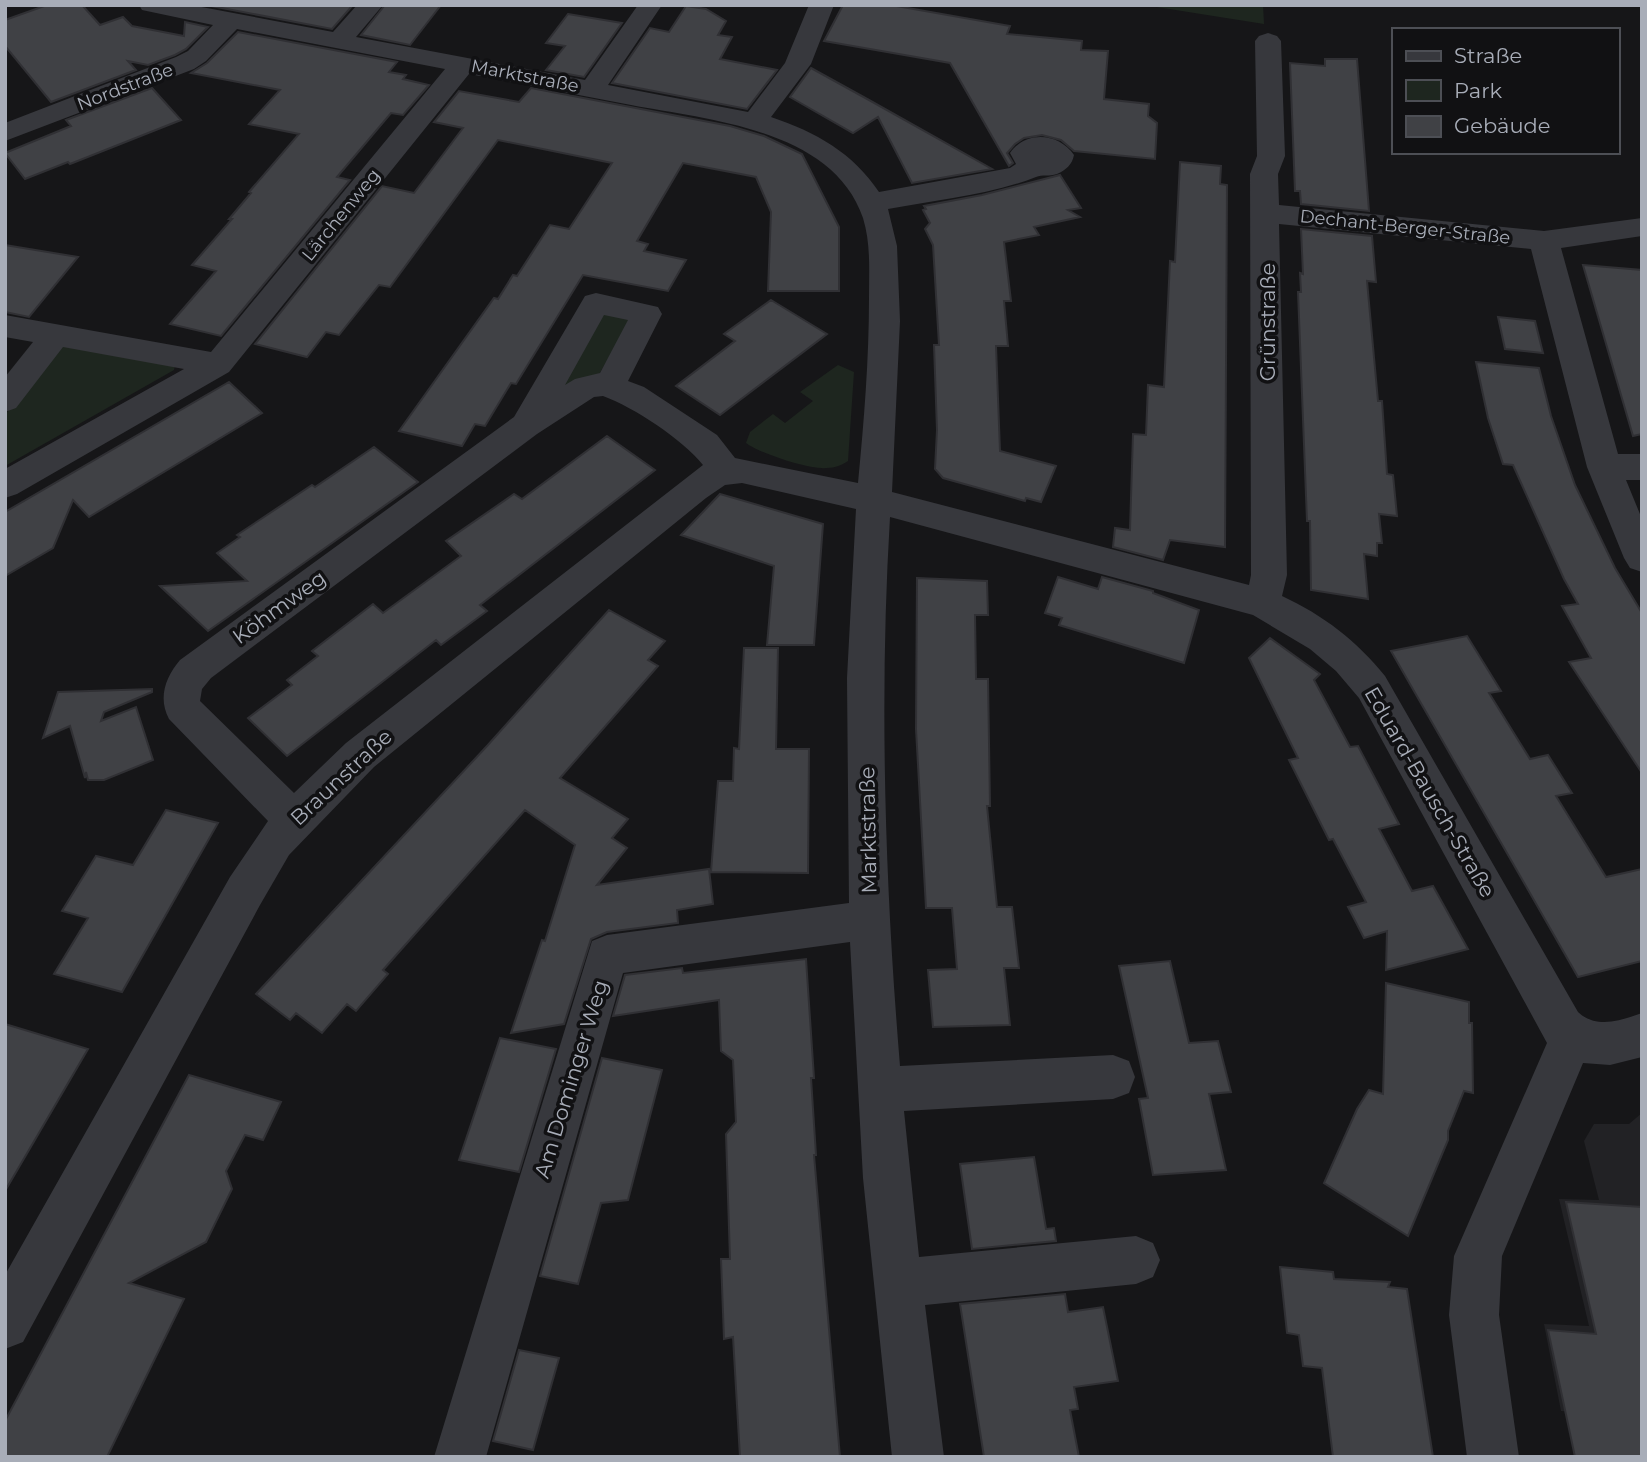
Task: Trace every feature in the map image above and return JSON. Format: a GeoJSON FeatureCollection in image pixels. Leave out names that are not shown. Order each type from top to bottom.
{"type":"FeatureCollection","features":[{"type":"Feature","properties":{"kind":"street","name":"Marktstraße"},"geometry":{"type":"LineString","coordinates":[[151,5],[755,121],[788,132],[822,150],[853,177],[872,203],[880,229],[884,257],[885,335],[883,401],[874,500],[866,701],[870,920],[879,1090],[918,1457]]}},
{"type":"Feature","properties":{"kind":"street"},"geometry":{"type":"LineString","coordinates":[[338,41],[371,5]]}},
{"type":"Feature","properties":{"kind":"street"},"geometry":{"type":"LineString","coordinates":[[755,121],[798,64],[822,5]]}},
{"type":"Feature","properties":{"kind":"street"},"geometry":{"type":"LineString","coordinates":[[592,89],[650,6]]}},
{"type":"Feature","properties":{"kind":"street","name":"Nordstraße"},"geometry":{"type":"LineString","coordinates":[[5,133],[185,63],[197,56],[231,21]]}},
{"type":"Feature","properties":{"kind":"street","name":"Grünstraße"},"geometry":{"type":"LineString","coordinates":[[1262,603],[1269,575],[1264,174],[1271,156],[1268,41]]}},
{"type":"Feature","properties":{"kind":"street","name":"Lärchenweg"},"geometry":{"type":"LineString","coordinates":[[5,485],[218,364],[463,64]]}},
{"type":"Feature","properties":{"kind":"street"},"geometry":{"type":"LineString","coordinates":[[872,203],[1018,175],[1034,166]]}},
{"type":"Feature","properties":{"kind":"street","name":"Dechant-Berger-Straße"},"geometry":{"type":"LineString","coordinates":[[1266,212],[1544,241],[1642,228]]}},
{"type":"Feature","properties":{"kind":"street"},"geometry":{"type":"LineString","coordinates":[[1544,241],[1604,467],[1626,527],[1642,558]]}},
{"type":"Feature","properties":{"kind":"street","name":"Köhmweg"},"geometry":{"type":"LineString","coordinates":[[294,820],[187,715],[180,700],[183,683],[198,667],[525,426],[581,389],[593,385],[610,385],[647,314],[596,303],[525,426]]}},
{"type":"Feature","properties":{"kind":"street"},"geometry":{"type":"LineString","coordinates":[[5,326],[218,364]]}},
{"type":"Feature","properties":{"kind":"street"},"geometry":{"type":"LineString","coordinates":[[5,400],[55,335]]}},
{"type":"Feature","properties":{"kind":"street"},"geometry":{"type":"LineString","coordinates":[[610,385],[633,395],[705,444],[726,470],[742,470],[874,500]]}},
{"type":"Feature","properties":{"kind":"street"},"geometry":{"type":"LineString","coordinates":[[1604,467],[1642,467]]}},
{"type":"Feature","properties":{"kind":"street","name":"Braunstraße"},"geometry":{"type":"LineString","coordinates":[[5,1324],[245,891],[275,842],[337,775],[385,734],[694,489],[726,470]]}},
{"type":"Feature","properties":{"kind":"street","name":"Eduard-Bausch-Straße"},"geometry":{"type":"LineString","coordinates":[[874,500],[1262,603],[1299,621],[1329,642],[1352,663],[1372,687],[1554,1014],[1572,1037]]}},
{"type":"Feature","properties":{"kind":"street","name":"Am Dominger Weg"},"geometry":{"type":"LineString","coordinates":[[460,1457],[607,955],[870,920]]}},
{"type":"Feature","properties":{"kind":"street"},"geometry":{"type":"LineString","coordinates":[[1493,1457],[1474,1315],[1478,1256],[1572,1037],[1603,1045],[1642,1035]]}},
{"type":"Feature","properties":{"kind":"street"},"geometry":{"type":"LineString","coordinates":[[879,1090],[1113,1076]]}},
{"type":"Feature","properties":{"kind":"street"},"geometry":{"type":"LineString","coordinates":[[898,1283],[1136,1260]]}},
{"type":"Feature","properties":{"kind":"shaded area"},"geometry":{"type":"Polygon","coordinates":[[[1642,1113],[1642,1416],[1561,1411],[1544,1324],[1589,1326],[1559,1199],[1599,1200],[1584,1141],[1594,1124],[1629,1124],[1642,1113]]]}},
{"type":"Feature","properties":{"kind":"green space"},"geometry":{"type":"Polygon","coordinates":[[[1144,5],[1263,5],[1264,24],[1144,5]]]}},
{"type":"Feature","properties":{"kind":"green space"},"geometry":{"type":"Polygon","coordinates":[[[602,314],[629,317],[630,321],[598,376],[557,393],[602,314]]]}},
{"type":"Feature","properties":{"kind":"green space"},"geometry":{"type":"Polygon","coordinates":[[[60,344],[175,365],[174,370],[5,466],[5,415],[60,344]]]}},
{"type":"Feature","properties":{"kind":"green space"},"geometry":{"type":"Polygon","coordinates":[[[838,365],[854,372],[848,461],[830,468],[819,468],[773,456],[746,443],[750,432],[773,414],[785,423],[813,401],[800,392],[838,365]]]}},
{"type":"Feature","properties":{"kind":"building"},"geometry":{"type":"Polygon","coordinates":[[[47,5],[82,5],[100,25],[123,17],[132,26],[184,36],[185,22],[208,27],[186,49],[175,55],[148,65],[128,61],[136,70],[51,102],[5,46],[5,20],[47,5]]]}},
{"type":"Feature","properties":{"kind":"building"},"geometry":{"type":"Polygon","coordinates":[[[206,5],[353,5],[332,29],[206,5]]]}},
{"type":"Feature","properties":{"kind":"building"},"geometry":{"type":"Polygon","coordinates":[[[385,5],[441,5],[410,45],[361,35],[385,5]]]}},
{"type":"Feature","properties":{"kind":"building"},"geometry":{"type":"Polygon","coordinates":[[[843,5],[891,5],[1010,26],[1007,34],[1082,41],[1081,50],[1108,51],[1104,99],[1149,104],[1148,116],[1157,123],[1155,159],[1074,151],[1061,140],[1042,135],[1024,138],[1015,144],[1007,153],[1013,163],[1009,166],[950,63],[824,41],[843,5]]]}},
{"type":"Feature","properties":{"kind":"building"},"geometry":{"type":"Polygon","coordinates":[[[686,6],[706,9],[726,21],[718,35],[732,37],[720,59],[777,70],[747,109],[612,83],[650,28],[669,32],[686,6]]]}},
{"type":"Feature","properties":{"kind":"building"},"geometry":{"type":"Polygon","coordinates":[[[568,14],[622,23],[584,77],[546,70],[565,46],[546,43],[568,14]]]}},
{"type":"Feature","properties":{"kind":"building"},"geometry":{"type":"Polygon","coordinates":[[[238,32],[397,62],[389,72],[406,75],[403,79],[429,85],[403,115],[391,113],[337,177],[350,180],[221,336],[170,324],[216,271],[192,265],[299,134],[249,124],[280,90],[191,73],[207,63],[238,32]]]}},
{"type":"Feature","properties":{"kind":"building"},"geometry":{"type":"Polygon","coordinates":[[[1325,59],[1357,59],[1369,211],[1301,204],[1300,191],[1295,191],[1290,63],[1325,66],[1325,59]]]}},
{"type":"Feature","properties":{"kind":"building"},"geometry":{"type":"Polygon","coordinates":[[[811,68],[992,169],[912,183],[878,117],[853,133],[790,97],[811,68]]]}},
{"type":"Feature","properties":{"kind":"building"},"geometry":{"type":"Polygon","coordinates":[[[152,88],[181,120],[25,179],[5,153],[71,126],[66,120],[152,88]]]}},
{"type":"Feature","properties":{"kind":"building"},"geometry":{"type":"Polygon","coordinates":[[[531,88],[730,126],[764,136],[802,154],[839,227],[839,291],[768,291],[771,212],[756,177],[683,163],[637,241],[648,244],[644,251],[686,260],[668,291],[583,275],[516,384],[511,383],[485,426],[475,424],[462,446],[399,431],[494,298],[498,299],[513,275],[517,276],[550,225],[569,229],[612,163],[498,140],[390,287],[379,285],[339,335],[326,332],[307,357],[255,344],[382,186],[414,193],[463,128],[434,122],[459,91],[519,102],[531,88]]]}},
{"type":"Feature","properties":{"kind":"building"},"geometry":{"type":"Polygon","coordinates":[[[1180,162],[1221,166],[1220,184],[1227,185],[1225,547],[1170,540],[1163,560],[1113,547],[1115,528],[1130,530],[1133,434],[1146,435],[1148,385],[1164,387],[1170,261],[1175,262],[1180,162]]]}},
{"type":"Feature","properties":{"kind":"building"},"geometry":{"type":"Polygon","coordinates":[[[1060,175],[1081,208],[1068,210],[1080,217],[1034,227],[1039,235],[1004,242],[1011,301],[1004,301],[1008,346],[996,346],[1000,451],[1056,466],[1041,502],[1026,498],[1025,501],[943,478],[935,469],[937,430],[934,345],[939,345],[933,245],[925,229],[930,223],[923,210],[926,209],[924,206],[982,195],[1060,175]]]}},
{"type":"Feature","properties":{"kind":"building"},"geometry":{"type":"Polygon","coordinates":[[[1301,229],[1372,236],[1376,282],[1367,281],[1378,401],[1382,401],[1387,474],[1393,475],[1397,516],[1379,514],[1382,543],[1377,543],[1377,556],[1364,554],[1368,599],[1311,590],[1298,292],[1301,292],[1300,273],[1303,274],[1301,229]]]}},
{"type":"Feature","properties":{"kind":"building"},"geometry":{"type":"Polygon","coordinates":[[[5,245],[78,257],[29,317],[5,312],[5,245]]]}},
{"type":"Feature","properties":{"kind":"building"},"geometry":{"type":"Polygon","coordinates":[[[1583,265],[1642,270],[1642,434],[1633,436],[1583,265]]]}},
{"type":"Feature","properties":{"kind":"building"},"geometry":{"type":"Polygon","coordinates":[[[771,300],[827,334],[720,415],[676,386],[735,341],[724,334],[771,300]]]}},
{"type":"Feature","properties":{"kind":"building"},"geometry":{"type":"Polygon","coordinates":[[[1498,317],[1535,321],[1543,353],[1505,349],[1498,317]]]}},
{"type":"Feature","properties":{"kind":"building"},"geometry":{"type":"Polygon","coordinates":[[[1476,362],[1539,368],[1551,416],[1575,485],[1615,568],[1642,613],[1642,773],[1569,662],[1591,658],[1562,606],[1578,604],[1513,465],[1503,464],[1488,418],[1476,362]]]}},
{"type":"Feature","properties":{"kind":"building"},"geometry":{"type":"Polygon","coordinates":[[[229,382],[262,413],[89,517],[73,500],[53,548],[5,576],[5,512],[229,382]]]}},
{"type":"Feature","properties":{"kind":"building"},"geometry":{"type":"Polygon","coordinates":[[[607,436],[655,470],[480,605],[487,611],[441,645],[436,640],[287,756],[248,718],[292,685],[287,680],[318,656],[312,651],[373,604],[383,613],[461,556],[446,541],[514,494],[522,499],[607,436]]]}},
{"type":"Feature","properties":{"kind":"building"},"geometry":{"type":"Polygon","coordinates":[[[374,447],[418,482],[208,631],[160,586],[247,581],[217,553],[240,537],[237,535],[374,447]]]}},
{"type":"Feature","properties":{"kind":"building"},"geometry":{"type":"Polygon","coordinates":[[[720,494],[823,524],[814,645],[767,645],[774,566],[681,535],[720,494]]]}},
{"type":"Feature","properties":{"kind":"building"},"geometry":{"type":"Polygon","coordinates":[[[1058,577],[1098,589],[1102,577],[1153,591],[1199,610],[1184,663],[1059,625],[1062,618],[1045,613],[1058,577]]]}},
{"type":"Feature","properties":{"kind":"building"},"geometry":{"type":"Polygon","coordinates":[[[917,578],[987,581],[988,615],[975,615],[976,679],[988,679],[990,806],[987,806],[997,907],[1012,907],[1019,968],[1004,968],[1010,1025],[933,1027],[928,970],[957,969],[952,908],[926,908],[916,729],[917,578]]]}},
{"type":"Feature","properties":{"kind":"building"},"geometry":{"type":"Polygon","coordinates":[[[609,610],[665,641],[648,660],[658,666],[560,778],[628,819],[612,838],[627,848],[597,885],[709,869],[713,904],[677,910],[678,923],[607,932],[591,939],[564,1024],[511,1033],[542,940],[545,941],[575,845],[525,810],[383,970],[388,974],[356,1011],[347,1004],[322,1033],[296,1013],[290,1020],[256,994],[487,746],[609,610]]]}},
{"type":"Feature","properties":{"kind":"building"},"geometry":{"type":"Polygon","coordinates":[[[1467,636],[1501,691],[1489,693],[1530,759],[1548,755],[1572,793],[1556,796],[1606,877],[1642,869],[1642,961],[1578,977],[1391,651],[1467,636]]]}},
{"type":"Feature","properties":{"kind":"building"},"geometry":{"type":"Polygon","coordinates":[[[1270,638],[1320,674],[1314,680],[1350,747],[1358,746],[1399,824],[1379,829],[1412,891],[1433,886],[1468,949],[1386,970],[1387,931],[1364,938],[1348,907],[1366,902],[1333,839],[1329,840],[1289,760],[1298,758],[1249,658],[1270,638]]]}},
{"type":"Feature","properties":{"kind":"building"},"geometry":{"type":"Polygon","coordinates":[[[744,648],[778,648],[776,749],[809,749],[808,873],[711,872],[718,781],[733,781],[734,748],[739,749],[744,648]]]}},
{"type":"Feature","properties":{"kind":"building"},"geometry":{"type":"Polygon","coordinates":[[[152,689],[152,692],[104,712],[101,721],[136,707],[153,760],[104,780],[88,780],[86,772],[85,778],[70,726],[43,738],[58,692],[152,689]]]}},
{"type":"Feature","properties":{"kind":"building"},"geometry":{"type":"Polygon","coordinates":[[[166,810],[218,823],[122,992],[54,974],[88,918],[62,911],[96,856],[133,865],[166,810]]]}},
{"type":"Feature","properties":{"kind":"building"},"geometry":{"type":"Polygon","coordinates":[[[806,959],[814,1078],[811,1078],[814,1155],[840,1457],[740,1457],[733,1337],[724,1339],[721,1259],[730,1259],[726,1134],[736,1122],[733,1060],[721,1051],[719,1000],[613,1016],[625,975],[682,968],[683,973],[806,959]]]}},
{"type":"Feature","properties":{"kind":"building"},"geometry":{"type":"Polygon","coordinates":[[[1170,961],[1189,1043],[1218,1041],[1231,1092],[1209,1094],[1226,1170],[1153,1175],[1139,1099],[1148,1098],[1119,966],[1170,961]]]}},
{"type":"Feature","properties":{"kind":"building"},"geometry":{"type":"Polygon","coordinates":[[[1386,983],[1469,1002],[1469,1023],[1472,1023],[1473,1093],[1464,1091],[1448,1131],[1448,1140],[1408,1236],[1324,1183],[1357,1109],[1369,1090],[1383,1094],[1386,983]]]}},
{"type":"Feature","properties":{"kind":"building"},"geometry":{"type":"Polygon","coordinates":[[[5,1024],[88,1049],[5,1191],[5,1024]]]}},
{"type":"Feature","properties":{"kind":"building"},"geometry":{"type":"Polygon","coordinates":[[[500,1038],[556,1049],[519,1172],[459,1160],[500,1038]]]}},
{"type":"Feature","properties":{"kind":"building"},"geometry":{"type":"Polygon","coordinates":[[[602,1058],[662,1070],[628,1200],[601,1203],[578,1284],[540,1276],[602,1058]]]}},
{"type":"Feature","properties":{"kind":"building"},"geometry":{"type":"Polygon","coordinates":[[[189,1075],[281,1102],[263,1140],[245,1135],[226,1171],[232,1189],[206,1242],[129,1283],[184,1299],[107,1457],[5,1457],[5,1421],[189,1075]]]}},
{"type":"Feature","properties":{"kind":"building"},"geometry":{"type":"Polygon","coordinates":[[[1034,1157],[1046,1229],[1054,1228],[1056,1241],[972,1249],[960,1164],[1034,1157]]]}},
{"type":"Feature","properties":{"kind":"building"},"geometry":{"type":"Polygon","coordinates":[[[1566,1202],[1642,1207],[1642,1457],[1575,1457],[1548,1330],[1596,1334],[1566,1202]]]}},
{"type":"Feature","properties":{"kind":"building"},"geometry":{"type":"Polygon","coordinates":[[[1280,1267],[1333,1272],[1334,1279],[1390,1282],[1388,1287],[1407,1289],[1433,1457],[1333,1457],[1322,1368],[1303,1366],[1299,1335],[1287,1333],[1280,1267]]]}},
{"type":"Feature","properties":{"kind":"building"},"geometry":{"type":"Polygon","coordinates":[[[1065,1294],[1068,1312],[1103,1307],[1118,1381],[1074,1387],[1078,1409],[1070,1410],[1079,1457],[984,1457],[960,1304],[1065,1294]]]}},
{"type":"Feature","properties":{"kind":"building"},"geometry":{"type":"Polygon","coordinates":[[[519,1350],[559,1358],[533,1450],[493,1441],[519,1350]]]}}]}
